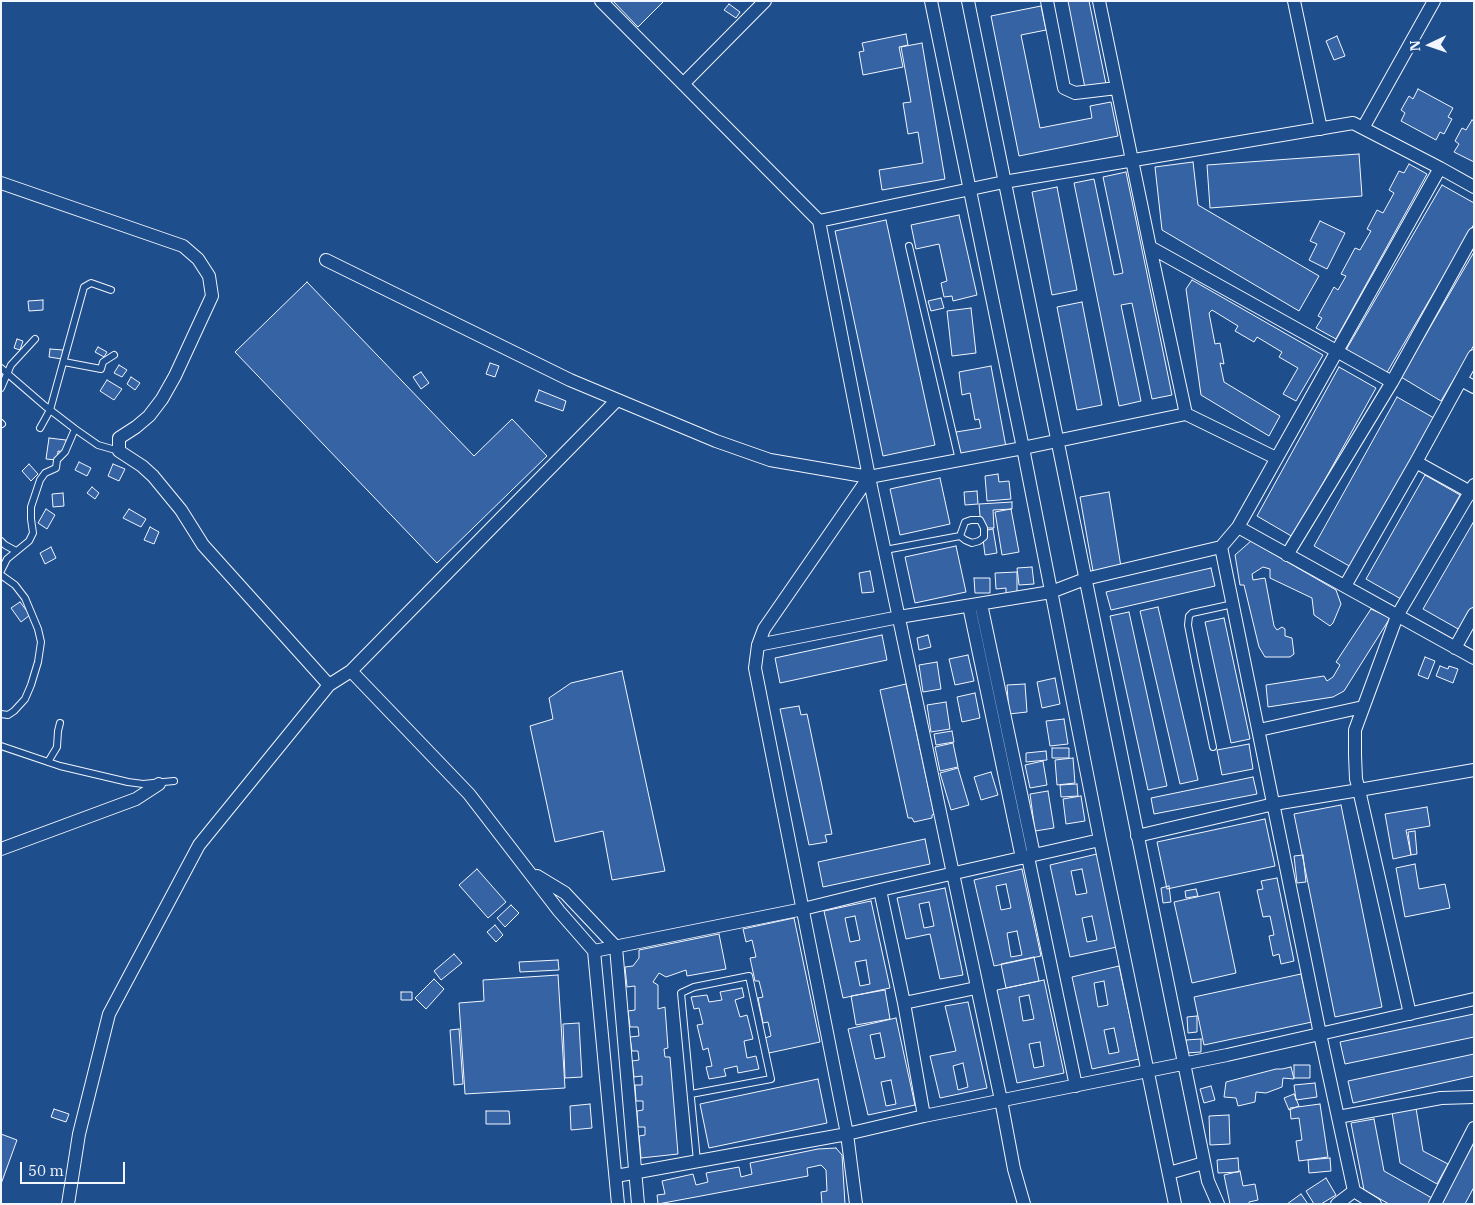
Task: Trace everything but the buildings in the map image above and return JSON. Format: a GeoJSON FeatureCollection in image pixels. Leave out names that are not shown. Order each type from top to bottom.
{"type":"FeatureCollection","features":[{"type":"Feature","properties":{"kind":"street"},"geometry":{"type":"LineString","coordinates":[[602,1],[819,221],[869,476],[1014,1169],[1024,1204]]}},
{"type":"Feature","properties":{"kind":"street"},"geometry":{"type":"LineString","coordinates":[[683,84],[765,1]]}},
{"type":"Feature","properties":{"kind":"street"},"geometry":{"type":"LineString","coordinates":[[931,1],[971,190],[1100,840],[1175,1204]]}},
{"type":"Feature","properties":{"kind":"street"},"geometry":{"type":"LineString","coordinates":[[968,1],[1204,1163],[1215,1203]]}},
{"type":"Feature","properties":{"kind":"street"},"geometry":{"type":"LineString","coordinates":[[1047,1],[1064,88],[1074,93],[1117,88]]}},
{"type":"Feature","properties":{"kind":"street"},"geometry":{"type":"LineString","coordinates":[[1099,1],[1186,414]]}},
{"type":"Feature","properties":{"kind":"street"},"geometry":{"type":"LineString","coordinates":[[1294,1],[1321,129]]}},
{"type":"Feature","properties":{"kind":"street"},"geometry":{"type":"LineString","coordinates":[[1363,128],[1434,1]]}},
{"type":"Feature","properties":{"kind":"street"},"geometry":{"type":"LineString","coordinates":[[819,221],[1004,182],[1353,123],[1474,187]]}},
{"type":"Feature","properties":{"kind":"street"},"geometry":{"type":"LineString","coordinates":[[758,645],[900,617],[1051,592],[1085,578],[1221,547],[1238,527],[1440,168]]}},
{"type":"Feature","properties":{"kind":"street"},"geometry":{"type":"LineString","coordinates":[[1,183],[183,246],[198,259],[209,276],[212,296],[175,376],[162,398],[148,416],[136,427],[119,438],[119,451],[142,466],[153,476],[181,510],[203,545],[329,685]]}},
{"type":"Feature","properties":{"kind":"street"},"geometry":{"type":"LineString","coordinates":[[1287,554],[1392,382],[1474,234]]}},
{"type":"Feature","properties":{"kind":"street"},"geometry":{"type":"LineString","coordinates":[[1150,247],[1392,382]]}},
{"type":"Feature","properties":{"kind":"street"},"geometry":{"type":"LineString","coordinates":[[326,260],[570,380],[716,441],[770,460],[869,476],[1023,448],[1186,414],[1276,458]]}},
{"type":"Feature","properties":{"kind":"street"},"geometry":{"type":"LineString","coordinates":[[1344,586],[1416,462],[1474,356]]}},
{"type":"Feature","properties":{"kind":"street"},"geometry":{"type":"LineString","coordinates":[[1461,380],[1474,387]]}},
{"type":"Feature","properties":{"kind":"street"},"geometry":{"type":"LineString","coordinates":[[68,1204],[79,1134],[109,1014],[199,845],[329,685],[351,671],[616,400]]}},
{"type":"Feature","properties":{"kind":"street"},"geometry":{"type":"LineString","coordinates":[[1410,1014],[1356,779],[1355,730],[1397,616],[1472,490],[1416,462]]}},
{"type":"Feature","properties":{"kind":"street"},"geometry":{"type":"LineString","coordinates":[[856,1204],[848,1134],[755,668],[758,645],[764,629],[869,476]]}},
{"type":"Feature","properties":{"kind":"street"},"geometry":{"type":"LineString","coordinates":[[1238,527],[1474,658]]}},
{"type":"Feature","properties":{"kind":"street"},"geometry":{"type":"LineString","coordinates":[[1221,547],[1320,1034],[1354,1191],[1375,1204]]}},
{"type":"Feature","properties":{"kind":"street"},"geometry":{"type":"LineString","coordinates":[[975,605],[1076,1086]]}},
{"type":"Feature","properties":{"kind":"street"},"geometry":{"type":"LineString","coordinates":[[1455,648],[1474,614]]}},
{"type":"Feature","properties":{"kind":"street"},"geometry":{"type":"LineString","coordinates":[[351,671],[469,794],[559,911],[594,951],[618,1204]]}},
{"type":"Feature","properties":{"kind":"street"},"geometry":{"type":"LineString","coordinates":[[1259,730],[1363,707]]}},
{"type":"Feature","properties":{"kind":"street"},"geometry":{"type":"LineString","coordinates":[[1137,836],[1274,804],[1474,770]]}},
{"type":"Feature","properties":{"kind":"street"},"geometry":{"type":"LineString","coordinates":[[1,849],[136,798],[159,784]]}},
{"type":"Feature","properties":{"kind":"street"},"geometry":{"type":"LineString","coordinates":[[594,951],[803,909],[1100,840]]}},
{"type":"Feature","properties":{"kind":"street"},"geometry":{"type":"LineString","coordinates":[[530,872],[565,893],[616,947],[638,1204]]}},
{"type":"Feature","properties":{"kind":"street"},"geometry":{"type":"LineString","coordinates":[[880,890],[904,1003],[924,1116]]}},
{"type":"Feature","properties":{"kind":"street"},"geometry":{"type":"LineString","coordinates":[[904,1003],[976,988]]}},
{"type":"Feature","properties":{"kind":"street"},"geometry":{"type":"LineString","coordinates":[[616,1176],[848,1134],[924,1116],[1184,1064],[1474,999]]}},
{"type":"Feature","properties":{"kind":"street"},"geometry":{"type":"LineString","coordinates":[[1338,1117],[1441,1098],[1474,1096]]}},
{"type":"Feature","properties":{"kind":"street"},"geometry":{"type":"LineString","coordinates":[[1435,1204],[1474,1128]]}},
{"type":"Feature","properties":{"kind":"street"},"geometry":{"type":"LineString","coordinates":[[1168,1172],[1204,1163]]}},
{"type":"Feature","properties":{"kind":"street"},"geometry":{"type":"LineString","coordinates":[[1337,1204],[1354,1191]]}},
{"type":"Feature","properties":{"kind":"lane"},"geometry":{"type":"LineString","coordinates":[[909,246],[959,460]]}},
{"type":"Feature","properties":{"kind":"lane"},"geometry":{"type":"LineString","coordinates":[[40,428],[50,410],[84,287],[90,283],[111,290]]}},
{"type":"Feature","properties":{"kind":"lane"},"geometry":{"type":"LineString","coordinates":[[1,388],[4,371],[35,339]]}},
{"type":"Feature","properties":{"kind":"lane"},"geometry":{"type":"LineString","coordinates":[[64,362],[101,369],[103,362],[114,355]]}},
{"type":"Feature","properties":{"kind":"lane"},"geometry":{"type":"LineString","coordinates":[[4,371],[75,429],[98,444],[119,451]]}},
{"type":"Feature","properties":{"kind":"lane"},"geometry":{"type":"LineString","coordinates":[[1,571],[7,559],[29,541],[33,533],[31,507],[40,480],[45,473],[56,468],[57,460],[65,452],[75,429]]}},
{"type":"Feature","properties":{"kind":"lane"},"geometry":{"type":"LineString","coordinates":[[885,550],[960,536]]}},
{"type":"Feature","properties":{"kind":"lane"},"geometry":{"type":"LineString","coordinates":[[1,541],[5,546],[16,551]]}},
{"type":"Feature","properties":{"kind":"lane"},"geometry":{"type":"LineString","coordinates":[[1,575],[16,584],[25,598],[38,629],[41,642],[38,662],[31,685],[24,699],[14,711],[8,714],[1,714]]}},
{"type":"Feature","properties":{"kind":"lane"},"geometry":{"type":"LineString","coordinates":[[1214,747],[1193,652],[1188,616],[1192,613],[1233,604]]}},
{"type":"Feature","properties":{"kind":"lane"},"geometry":{"type":"LineString","coordinates":[[48,762],[58,747],[60,723]]}},
{"type":"Feature","properties":{"kind":"lane"},"geometry":{"type":"LineString","coordinates":[[1,746],[48,762],[128,782],[159,784],[174,781]]}},
{"type":"Feature","properties":{"kind":"lane"},"geometry":{"type":"LineString","coordinates":[[691,1094],[771,1079],[749,976],[694,987],[681,993],[697,1161]]}}]}
